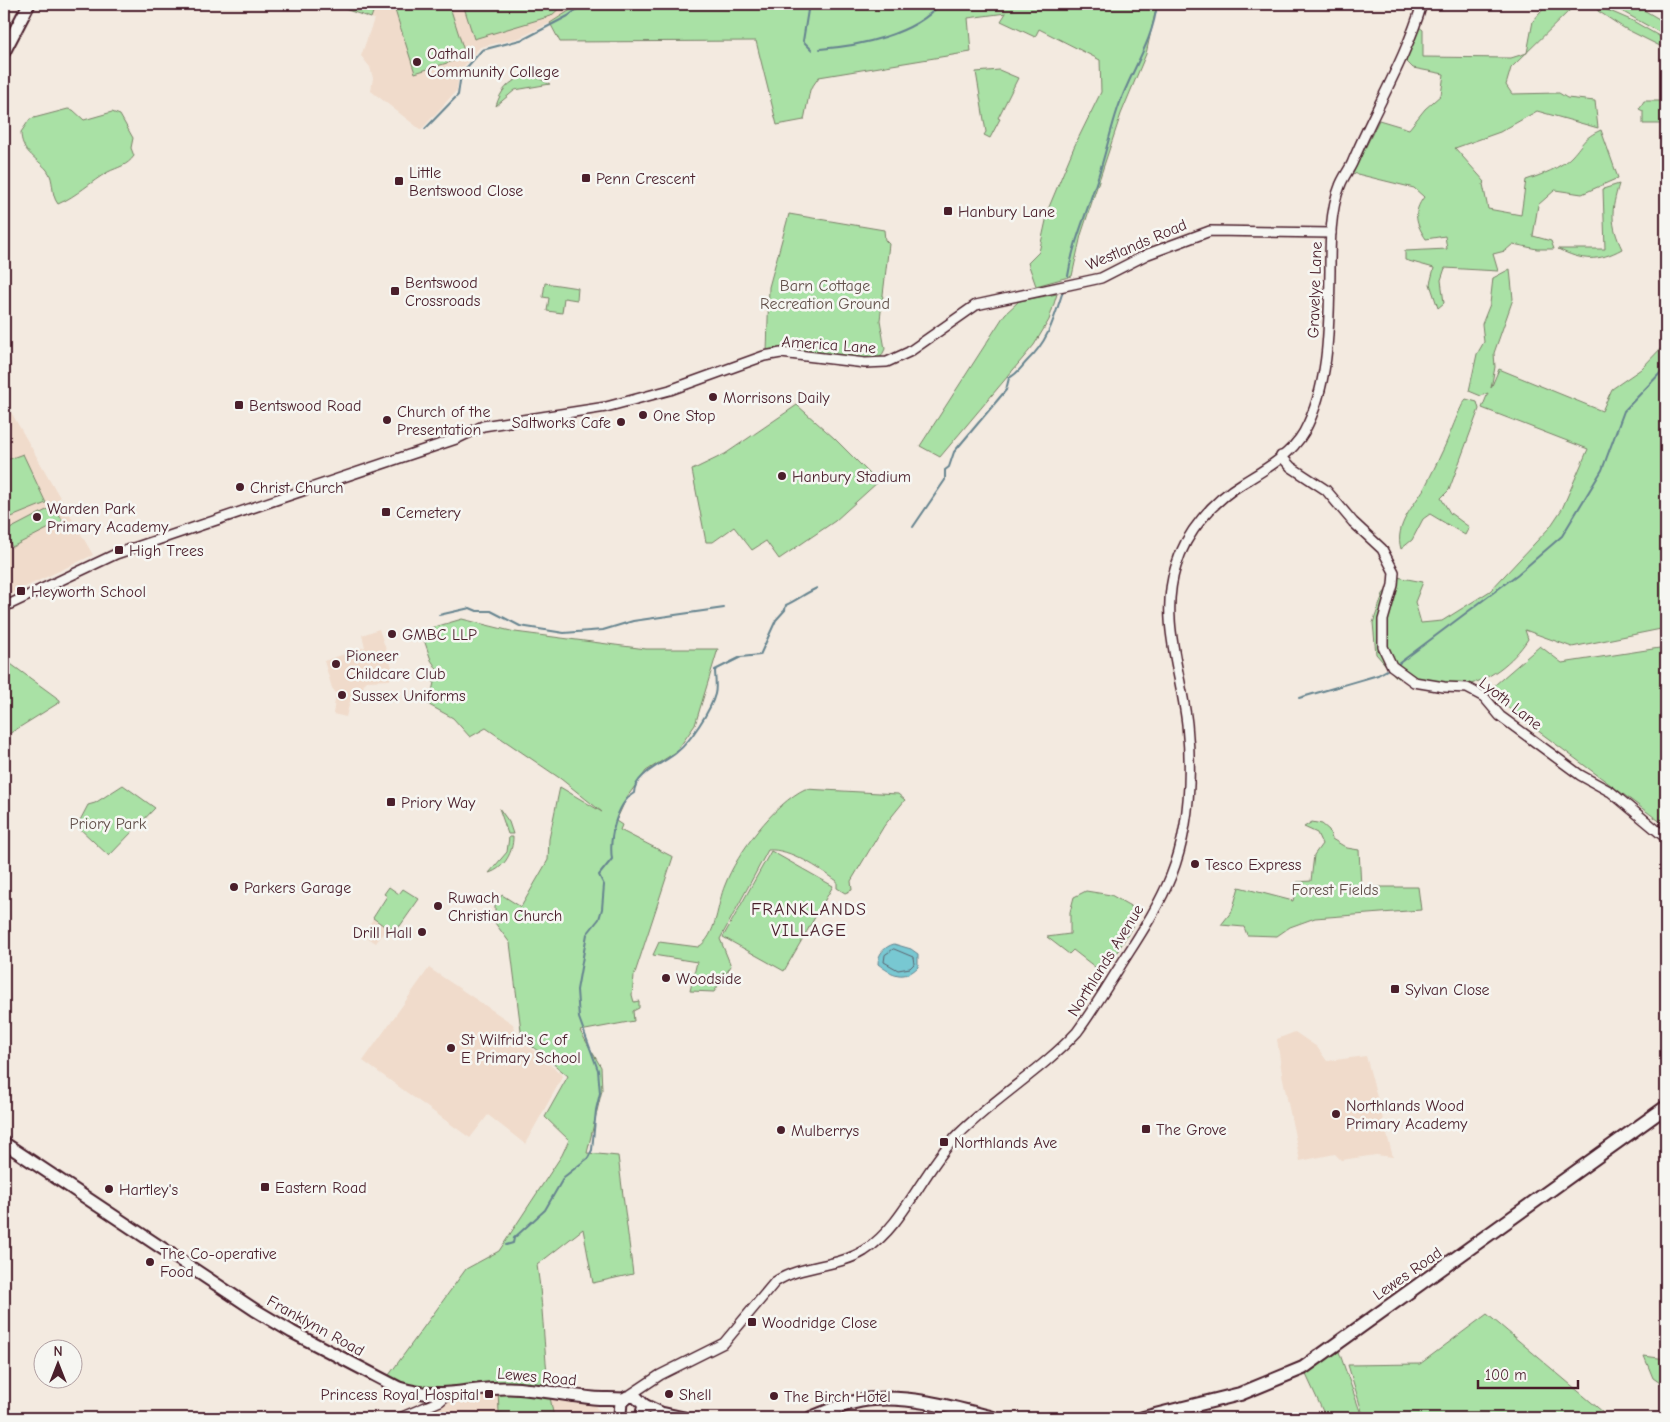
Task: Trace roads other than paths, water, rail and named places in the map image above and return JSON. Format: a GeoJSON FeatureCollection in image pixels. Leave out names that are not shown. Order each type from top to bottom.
{"type":"FeatureCollection","features":[{"type":"Feature","properties":{"kind":"highway","name":"Lewes Road"},"geometry":{"type":"LineString","coordinates":[[1143,1418],[1240,1394],[1304,1368],[1666,1107]]}},
{"type":"Feature","properties":{"kind":"highway"},"geometry":{"type":"LineString","coordinates":[[811,1418],[842,1405],[873,1399],[910,1400],[947,1406],[993,1418]]}},
{"type":"Feature","properties":{"kind":"main road"},"geometry":{"type":"LineString","coordinates":[[4,52],[29,4]]}},
{"type":"Feature","properties":{"kind":"main road","name":"Franklynn Road"},"geometry":{"type":"LineString","coordinates":[[4,1143],[255,1310],[292,1332],[399,1388],[414,1393],[447,1395]]}},
{"type":"Feature","properties":{"kind":"main road","name":"Lewes Road"},"geometry":{"type":"LineString","coordinates":[[447,1395],[483,1389],[512,1388],[595,1399],[635,1396],[661,1413]]}},
{"type":"Feature","properties":{"kind":"main road"},"geometry":{"type":"LineString","coordinates":[[622,1416],[619,1406],[625,1398]]}},
{"type":"Feature","properties":{"kind":"main road","name":"Lewes Road"},"geometry":{"type":"LineString","coordinates":[[595,1399],[622,1416]]}},
{"type":"Feature","properties":{"kind":"main road"},"geometry":{"type":"LineString","coordinates":[[643,1403],[640,1418],[661,1413],[684,1418]]}},
{"type":"Feature","properties":{"kind":"street","name":"Gravelye Lane"},"geometry":{"type":"LineString","coordinates":[[1189,539],[1213,505],[1240,484],[1265,470],[1302,434],[1318,401],[1329,336],[1331,233],[1339,187],[1402,55],[1422,4]]}},
{"type":"Feature","properties":{"kind":"street","name":"Westlands Road"},"geometry":{"type":"LineString","coordinates":[[1073,286],[1101,278],[1148,254],[1210,231],[1331,233]]}},
{"type":"Feature","properties":{"kind":"street","name":"America Lane"},"geometry":{"type":"LineString","coordinates":[[4,607],[116,554],[456,439],[483,426],[606,407],[670,390],[764,356],[781,353],[865,363],[887,362],[908,352],[976,305],[997,299],[1073,286]]}},
{"type":"Feature","properties":{"kind":"street","name":"Lyoth Lane"},"geometry":{"type":"LineString","coordinates":[[1281,456],[1291,466],[1326,490],[1354,522],[1382,549],[1394,572],[1393,585],[1383,620],[1384,646],[1392,666],[1414,682],[1444,687],[1468,688],[1484,697],[1500,716],[1580,775],[1611,792],[1666,838]]}},
{"type":"Feature","properties":{"kind":"street","name":"Northlands Avenue"},"geometry":{"type":"LineString","coordinates":[[625,1398],[660,1375],[724,1343],[775,1282],[800,1270],[842,1261],[864,1251],[882,1236],[955,1138],[1061,1050],[1077,1032],[1156,906],[1171,875],[1182,836],[1188,803],[1187,725],[1169,609],[1170,587],[1177,562],[1189,539]]}},
{"type":"Feature","properties":{"kind":"street"},"geometry":{"type":"LineString","coordinates":[[643,1403],[645,1385]]}},
{"type":"Feature","properties":{"kind":"street"},"geometry":{"type":"LineString","coordinates":[[400,1418],[440,1401],[447,1395]]}},
{"type":"Feature","properties":{"kind":"water"},"geometry":{"type":"Polygon","coordinates":[[[894,944],[911,949],[918,954],[918,967],[908,974],[898,975],[878,964],[882,951],[894,944]]]}},
{"type":"Feature","properties":{"kind":"waterway"},"geometry":{"type":"LineString","coordinates":[[425,129],[458,95],[461,74],[482,50],[524,39],[568,16],[584,4]]}},
{"type":"Feature","properties":{"kind":"waterway"},"geometry":{"type":"LineString","coordinates":[[809,4],[803,41],[812,50]]}},
{"type":"Feature","properties":{"kind":"waterway"},"geometry":{"type":"LineString","coordinates":[[820,49],[852,45],[885,37],[916,24],[940,4]]}},
{"type":"Feature","properties":{"kind":"waterway"},"geometry":{"type":"LineString","coordinates":[[1068,276],[1075,244],[1097,182],[1118,108],[1151,31],[1157,4]]}},
{"type":"Feature","properties":{"kind":"waterway"},"geometry":{"type":"LineString","coordinates":[[913,527],[945,480],[945,470],[949,467],[954,452],[1006,390],[1009,378],[1018,372],[1041,345],[1050,328],[1063,291]]}},
{"type":"Feature","properties":{"kind":"waterway"},"geometry":{"type":"LineString","coordinates":[[1398,664],[1518,574],[1562,536],[1602,470],[1624,411],[1666,367]]}},
{"type":"Feature","properties":{"kind":"waterway"},"geometry":{"type":"LineString","coordinates":[[506,1245],[513,1243],[514,1238],[545,1210],[564,1177],[588,1158],[592,1150],[596,1110],[600,1093],[598,1070],[579,1018],[577,990],[587,934],[599,919],[602,909],[604,885],[599,875],[612,859],[613,832],[618,813],[628,798],[634,793],[635,786],[639,780],[682,747],[699,725],[713,701],[716,685],[715,670],[741,657],[760,655],[776,620],[785,610],[786,605],[817,588]]}},
{"type":"Feature","properties":{"kind":"waterway"},"geometry":{"type":"LineString","coordinates":[[439,615],[470,608],[477,611],[491,611],[520,626],[564,633],[603,630],[633,621],[724,608]]}},
{"type":"Feature","properties":{"kind":"waterway"},"geometry":{"type":"LineString","coordinates":[[1299,698],[1378,675],[1387,670]]}},
{"type":"Feature","properties":{"kind":"place","name":"Oathall Community College"},"geometry":{"type":"Point","coordinates":[417,62]}},
{"type":"Feature","properties":{"kind":"place","name":"Penn Crescent"},"geometry":{"type":"Point","coordinates":[586,178]}},
{"type":"Feature","properties":{"kind":"place","name":"Little Bentswood Close"},"geometry":{"type":"Point","coordinates":[399,181]}},
{"type":"Feature","properties":{"kind":"place","name":"Hanbury Lane"},"geometry":{"type":"Point","coordinates":[948,211]}},
{"type":"Feature","properties":{"kind":"place","name":"Bentswood Crossroads"},"geometry":{"type":"Point","coordinates":[395,291]}},
{"type":"Feature","properties":{"kind":"place","name":"Morrisons Daily"},"geometry":{"type":"Point","coordinates":[713,397]}},
{"type":"Feature","properties":{"kind":"place","name":"Bentswood Road"},"geometry":{"type":"Point","coordinates":[239,405]}},
{"type":"Feature","properties":{"kind":"place","name":"One Stop"},"geometry":{"type":"Point","coordinates":[643,415]}},
{"type":"Feature","properties":{"kind":"place","name":"Church of the Presentation"},"geometry":{"type":"Point","coordinates":[387,420]}},
{"type":"Feature","properties":{"kind":"place","name":"Saltworks Cafe"},"geometry":{"type":"Point","coordinates":[621,422]}},
{"type":"Feature","properties":{"kind":"place","name":"Hanbury Stadium"},"geometry":{"type":"Point","coordinates":[782,476]}},
{"type":"Feature","properties":{"kind":"place","name":"Christ Church"},"geometry":{"type":"Point","coordinates":[240,487]}},
{"type":"Feature","properties":{"kind":"place","name":"Cemetery"},"geometry":{"type":"Point","coordinates":[386,512]}},
{"type":"Feature","properties":{"kind":"place","name":"Warden Park Primary Academy"},"geometry":{"type":"Point","coordinates":[37,517]}},
{"type":"Feature","properties":{"kind":"place","name":"High Trees"},"geometry":{"type":"Point","coordinates":[119,550]}},
{"type":"Feature","properties":{"kind":"place","name":"Heyworth School"},"geometry":{"type":"Point","coordinates":[21,591]}},
{"type":"Feature","properties":{"kind":"place","name":"GMBC LLP"},"geometry":{"type":"Point","coordinates":[392,634]}},
{"type":"Feature","properties":{"kind":"place","name":"Pioneer Childcare Club"},"geometry":{"type":"Point","coordinates":[336,664]}},
{"type":"Feature","properties":{"kind":"place","name":"Sussex Uniforms"},"geometry":{"type":"Point","coordinates":[342,695]}},
{"type":"Feature","properties":{"kind":"place","name":"Priory Way"},"geometry":{"type":"Point","coordinates":[391,802]}},
{"type":"Feature","properties":{"kind":"place","name":"Tesco Express"},"geometry":{"type":"Point","coordinates":[1195,864]}},
{"type":"Feature","properties":{"kind":"place","name":"Parkers Garage"},"geometry":{"type":"Point","coordinates":[234,887]}},
{"type":"Feature","properties":{"kind":"place","name":"Ruwach Christian Church"},"geometry":{"type":"Point","coordinates":[438,906]}},
{"type":"Feature","properties":{"kind":"place","name":"Drill Hall"},"geometry":{"type":"Point","coordinates":[422,932]}},
{"type":"Feature","properties":{"kind":"place","name":"Woodside"},"geometry":{"type":"Point","coordinates":[666,978]}},
{"type":"Feature","properties":{"kind":"place","name":"Sylvan Close"},"geometry":{"type":"Point","coordinates":[1395,989]}},
{"type":"Feature","properties":{"kind":"place","name":"St Wilfrid's C of E Primary School"},"geometry":{"type":"Point","coordinates":[451,1048]}},
{"type":"Feature","properties":{"kind":"place","name":"Northlands Wood Primary Academy"},"geometry":{"type":"Point","coordinates":[1336,1114]}},
{"type":"Feature","properties":{"kind":"place","name":"The Grove"},"geometry":{"type":"Point","coordinates":[1146,1129]}},
{"type":"Feature","properties":{"kind":"place","name":"Mulberrys"},"geometry":{"type":"Point","coordinates":[781,1130]}},
{"type":"Feature","properties":{"kind":"place","name":"Northlands Ave"},"geometry":{"type":"Point","coordinates":[944,1142]}},
{"type":"Feature","properties":{"kind":"place","name":"Eastern Road"},"geometry":{"type":"Point","coordinates":[265,1187]}},
{"type":"Feature","properties":{"kind":"place","name":"Hartley's"},"geometry":{"type":"Point","coordinates":[109,1189]}},
{"type":"Feature","properties":{"kind":"place","name":"The Co-operative Food"},"geometry":{"type":"Point","coordinates":[150,1262]}},
{"type":"Feature","properties":{"kind":"place","name":"Woodridge Close"},"geometry":{"type":"Point","coordinates":[752,1322]}},
{"type":"Feature","properties":{"kind":"place","name":"Princess Royal Hospital"},"geometry":{"type":"Point","coordinates":[489,1394]}},
{"type":"Feature","properties":{"kind":"place","name":"Shell"},"geometry":{"type":"Point","coordinates":[669,1394]}},
{"type":"Feature","properties":{"kind":"place","name":"The Birch Hotel"},"geometry":{"type":"Point","coordinates":[774,1396]}},
{"type":"Feature","properties":{"kind":"district","name":"FRANKLANDS VILLAGE"},"geometry":{"type":"Point","coordinates":[809,920]}},
{"type":"Feature","properties":{"kind":"park label","name":"Barn Cottage Recreation Ground"},"geometry":{"type":"Point","coordinates":[825,294]}},
{"type":"Feature","properties":{"kind":"park label","name":"Priory Park"},"geometry":{"type":"Point","coordinates":[108,823]}},
{"type":"Feature","properties":{"kind":"park label","name":"Forest Fields"},"geometry":{"type":"Point","coordinates":[1335,889]}}]}
